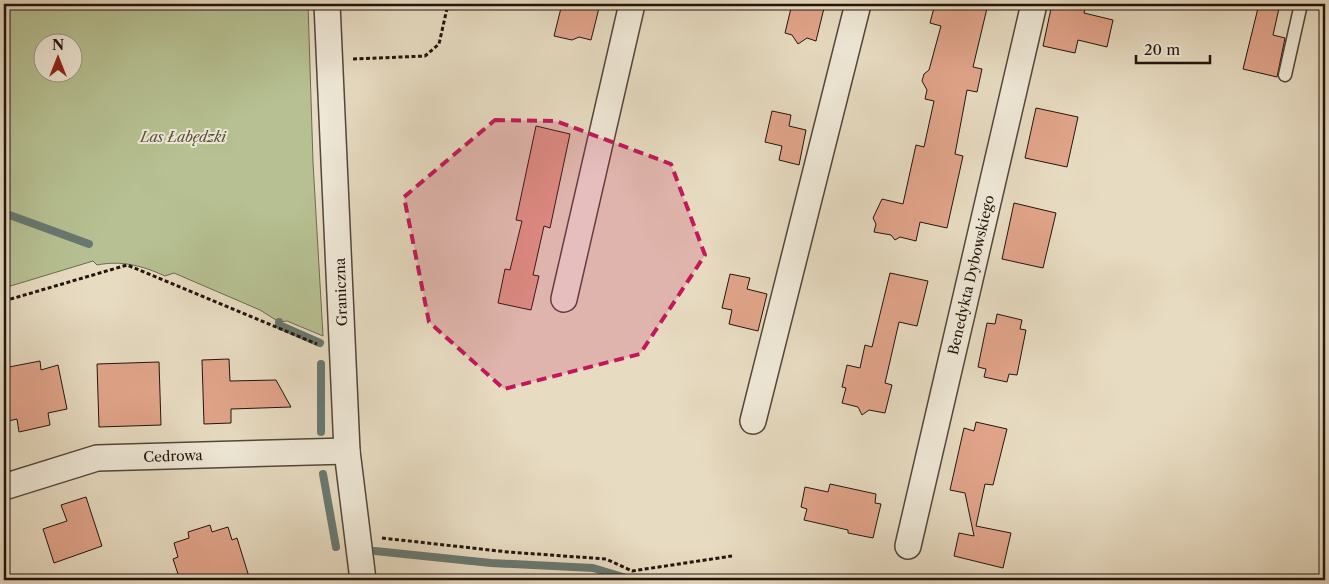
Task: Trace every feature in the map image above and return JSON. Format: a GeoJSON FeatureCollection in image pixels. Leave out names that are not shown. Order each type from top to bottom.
{"type":"FeatureCollection","features":[{"type":"Feature","properties":{"kind":"street","name":"Graniczna"},"geometry":{"type":"LineString","coordinates":[[327,4],[347,451],[363,580]]}},
{"type":"Feature","properties":{"kind":"street"},"geometry":{"type":"LineString","coordinates":[[564,299],[632,4]]}},
{"type":"Feature","properties":{"kind":"street"},"geometry":{"type":"LineString","coordinates":[[753,420],[858,4]]}},
{"type":"Feature","properties":{"kind":"street","name":"Benedykta Dybowskiego"},"geometry":{"type":"LineString","coordinates":[[908,546],[1034,4]]}},
{"type":"Feature","properties":{"kind":"street","name":"Cedrowa"},"geometry":{"type":"LineString","coordinates":[[4,487],[97,458],[347,451]]}},
{"type":"Feature","properties":{"kind":"lane"},"geometry":{"type":"LineString","coordinates":[[1285,75],[1301,4]]}},
{"type":"Feature","properties":{"kind":"path"},"geometry":{"type":"LineString","coordinates":[[330,60],[425,56],[439,44],[448,4]]}},
{"type":"Feature","properties":{"kind":"path"},"geometry":{"type":"LineString","coordinates":[[4,300],[127,265],[343,354]]}},
{"type":"Feature","properties":{"kind":"path"},"geometry":{"type":"LineString","coordinates":[[357,535],[508,552],[606,559],[632,571],[732,556]]}},
{"type":"Feature","properties":{"kind":"highlighted area"},"geometry":{"type":"Polygon","coordinates":[[[495,120],[556,121],[671,164],[705,255],[640,354],[504,389],[429,322],[404,197],[495,120]]]}},
{"type":"Feature","properties":{"kind":"green space","name":"Las Łabędzki"},"geometry":{"type":"Polygon","coordinates":[[[4,4],[308,4],[313,162],[323,336],[287,321],[279,322],[260,310],[174,273],[165,276],[149,269],[132,265],[115,263],[97,265],[93,261],[4,288],[4,4]]]}},
{"type":"Feature","properties":{"kind":"building"},"geometry":{"type":"Polygon","coordinates":[[[562,4],[600,4],[591,40],[579,37],[572,40],[554,36],[562,4]]]}},
{"type":"Feature","properties":{"kind":"building"},"geometry":{"type":"Polygon","coordinates":[[[792,4],[825,4],[816,41],[807,38],[798,44],[792,35],[785,33],[792,4]]]}},
{"type":"Feature","properties":{"kind":"building"},"geometry":{"type":"Polygon","coordinates":[[[935,4],[988,4],[973,67],[982,69],[977,92],[967,90],[955,154],[963,156],[947,228],[920,222],[916,241],[900,237],[895,240],[891,235],[874,232],[876,224],[873,218],[882,199],[903,204],[916,145],[924,147],[934,101],[925,99],[927,90],[922,81],[924,74],[929,70],[941,26],[930,23],[935,4]]]}},
{"type":"Feature","properties":{"kind":"building"},"geometry":{"type":"Polygon","coordinates":[[[1052,4],[1086,4],[1084,13],[1113,20],[1107,47],[1078,40],[1075,53],[1043,46],[1052,4]]]}},
{"type":"Feature","properties":{"kind":"building"},"geometry":{"type":"Polygon","coordinates":[[[1259,4],[1280,4],[1273,35],[1285,38],[1277,77],[1243,69],[1259,4]]]}},
{"type":"Feature","properties":{"kind":"building"},"geometry":{"type":"Polygon","coordinates":[[[1036,108],[1078,117],[1067,167],[1025,158],[1036,108]]]}},
{"type":"Feature","properties":{"kind":"building"},"geometry":{"type":"Polygon","coordinates":[[[772,111],[791,115],[789,126],[806,130],[799,165],[779,160],[782,146],[765,142],[772,111]]]}},
{"type":"Feature","properties":{"kind":"building"},"geometry":{"type":"Polygon","coordinates":[[[536,126],[570,134],[550,228],[544,226],[533,275],[539,276],[531,310],[498,303],[505,269],[510,270],[522,221],[516,220],[536,126]]]}},
{"type":"Feature","properties":{"kind":"building"},"geometry":{"type":"Polygon","coordinates":[[[1014,203],[1056,213],[1043,268],[1002,259],[1014,203]]]}},
{"type":"Feature","properties":{"kind":"building"},"geometry":{"type":"Polygon","coordinates":[[[890,273],[928,281],[917,326],[899,322],[885,383],[892,385],[885,413],[869,410],[862,415],[858,407],[842,403],[846,388],[842,387],[847,365],[860,368],[865,345],[872,347],[890,273]]]}},
{"type":"Feature","properties":{"kind":"building"},"geometry":{"type":"Polygon","coordinates":[[[730,274],[750,278],[747,289],[767,294],[758,331],[729,324],[732,310],[722,308],[730,274]]]}},
{"type":"Feature","properties":{"kind":"building"},"geometry":{"type":"Polygon","coordinates":[[[997,314],[1022,320],[1020,329],[1026,330],[1017,375],[1009,374],[1007,382],[984,377],[986,369],[978,367],[987,323],[995,324],[997,314]]]}},
{"type":"Feature","properties":{"kind":"building"},"geometry":{"type":"Polygon","coordinates":[[[229,359],[230,381],[276,380],[291,407],[231,409],[231,423],[204,424],[202,360],[229,359]]]}},
{"type":"Feature","properties":{"kind":"building"},"geometry":{"type":"Polygon","coordinates":[[[40,361],[41,370],[58,365],[67,409],[48,413],[50,425],[19,432],[17,419],[4,422],[4,368],[40,361]]]}},
{"type":"Feature","properties":{"kind":"building"},"geometry":{"type":"Polygon","coordinates":[[[159,362],[161,425],[99,427],[97,364],[159,362]]]}},
{"type":"Feature","properties":{"kind":"building"},"geometry":{"type":"Polygon","coordinates":[[[976,422],[1007,429],[993,485],[985,484],[976,526],[1011,533],[1003,568],[954,556],[959,533],[974,536],[965,493],[950,490],[964,428],[974,431],[976,422]]]}},
{"type":"Feature","properties":{"kind":"building"},"geometry":{"type":"Polygon","coordinates":[[[830,484],[876,494],[875,503],[881,504],[873,538],[804,520],[807,509],[801,507],[805,487],[828,492],[830,484]]]}},
{"type":"Feature","properties":{"kind":"building"},"geometry":{"type":"Polygon","coordinates":[[[86,497],[102,546],[54,563],[43,529],[67,521],[61,505],[86,497]]]}},
{"type":"Feature","properties":{"kind":"building"},"geometry":{"type":"Polygon","coordinates":[[[210,525],[212,532],[228,527],[232,540],[237,538],[250,580],[180,580],[173,559],[178,557],[174,543],[189,538],[188,532],[210,525]]]}},
{"type":"Feature","properties":{"kind":"waterway"},"geometry":{"type":"LineString","coordinates":[[4,213],[89,244]]}},
{"type":"Feature","properties":{"kind":"waterway"},"geometry":{"type":"LineString","coordinates":[[279,322],[279,325],[320,343]]}},
{"type":"Feature","properties":{"kind":"waterway"},"geometry":{"type":"LineString","coordinates":[[321,364],[321,432]]}},
{"type":"Feature","properties":{"kind":"waterway"},"geometry":{"type":"LineString","coordinates":[[323,474],[336,547]]}},
{"type":"Feature","properties":{"kind":"waterway"},"geometry":{"type":"LineString","coordinates":[[375,551],[491,563],[593,568],[633,580]]}}]}
